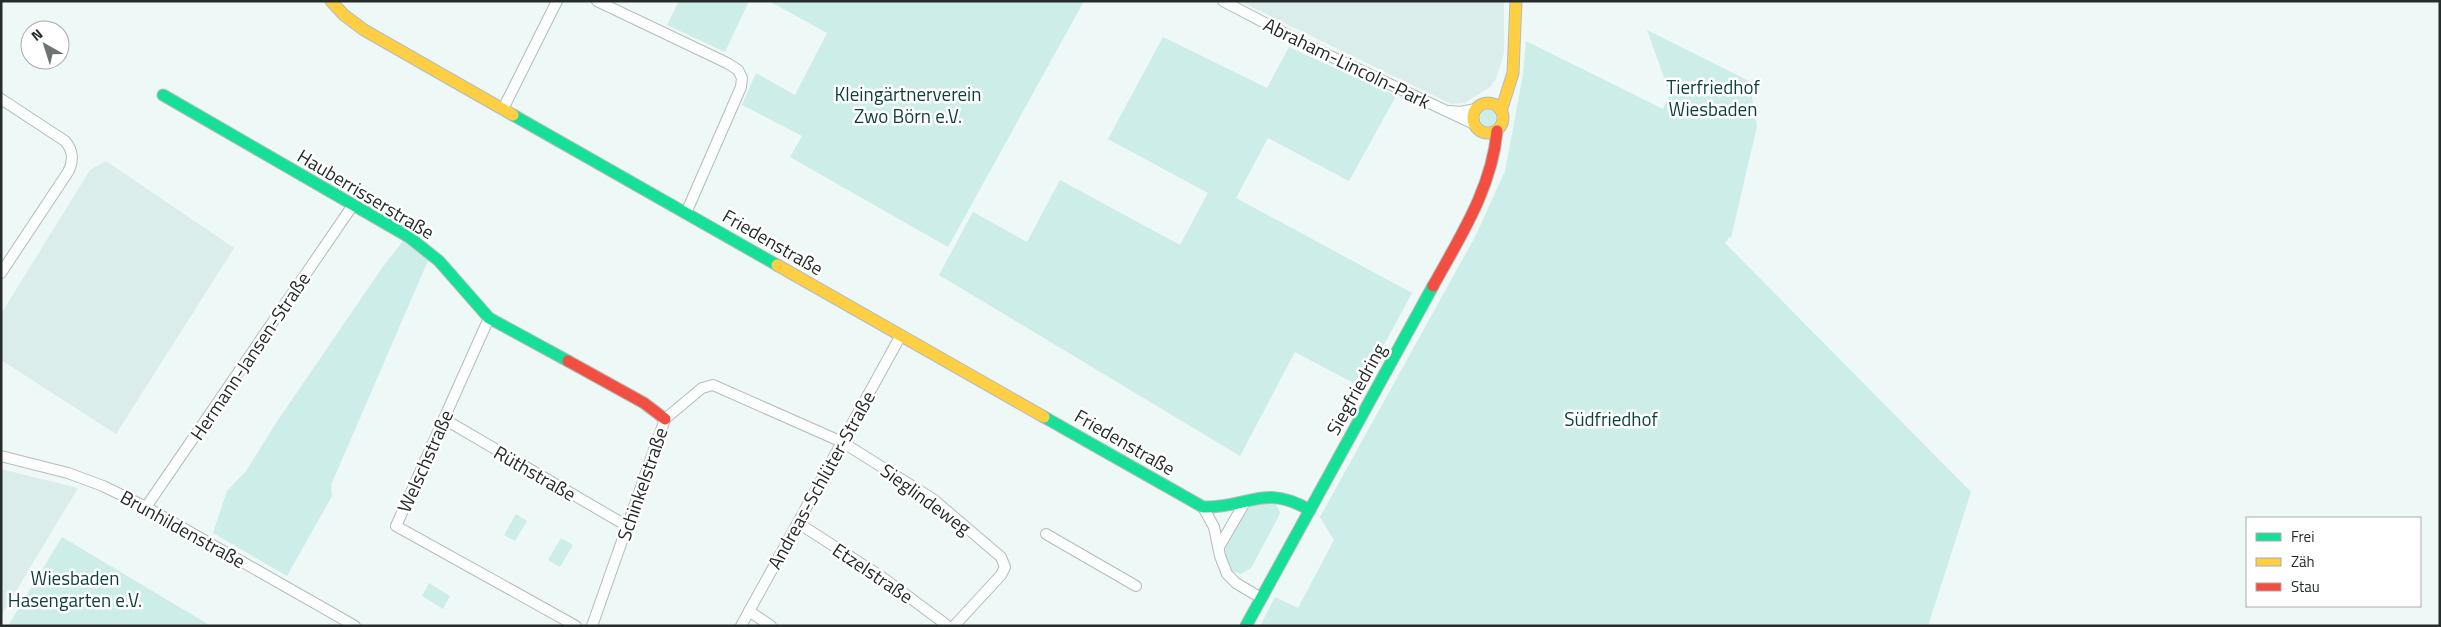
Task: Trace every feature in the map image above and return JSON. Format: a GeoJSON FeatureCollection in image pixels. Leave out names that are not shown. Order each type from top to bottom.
{"type":"FeatureCollection","features":[{"type":"Feature","properties":{"kind":"street","name":"Friedenstraße"},"geometry":{"type":"LineString","coordinates":[[331,1],[344,16],[364,30],[1203,507]]}},
{"type":"Feature","properties":{"kind":"street"},"geometry":{"type":"LineString","coordinates":[[503,109],[557,1]]}},
{"type":"Feature","properties":{"kind":"street"},"geometry":{"type":"LineString","coordinates":[[597,1],[727,62],[738,70],[742,78],[741,87],[686,213]]}},
{"type":"Feature","properties":{"kind":"street","name":"Abraham-Lincoln-Park"},"geometry":{"type":"LineString","coordinates":[[1223,1],[1307,45],[1474,124]]}},
{"type":"Feature","properties":{"kind":"street","name":"Siegfriedring"},"geometry":{"type":"LineString","coordinates":[[1246,626],[1465,228],[1491,168],[1496,149],[1497,130],[1503,120],[1501,112],[1511,90],[1516,1]]}},
{"type":"Feature","properties":{"kind":"street","name":"Siegfriedring"},"geometry":{"type":"LineString","coordinates":[[1476,110],[1482,105],[1489,104],[1504,86],[1512,66]]}},
{"type":"Feature","properties":{"kind":"street","name":"Hauberrisserstraße"},"geometry":{"type":"LineString","coordinates":[[163,95],[409,237],[428,251],[488,318],[644,403],[665,419]]}},
{"type":"Feature","properties":{"kind":"street"},"geometry":{"type":"LineString","coordinates":[[1,98],[65,141],[71,150],[72,160],[68,172],[1,273]]}},
{"type":"Feature","properties":{"kind":"street"},"geometry":{"type":"LineString","coordinates":[[1489,104],[1496,106],[1501,112]]}},
{"type":"Feature","properties":{"kind":"street","name":"Abraham-Lincoln-Park"},"geometry":{"type":"LineString","coordinates":[[1444,110],[1460,112],[1476,110]]}},
{"type":"Feature","properties":{"kind":"street"},"geometry":{"type":"LineString","coordinates":[[1476,110],[1473,116],[1474,124],[1484,133],[1488,144],[1491,168]]}},
{"type":"Feature","properties":{"kind":"street"},"geometry":{"type":"LineString","coordinates":[[1484,133],[1497,130]]}},
{"type":"Feature","properties":{"kind":"street","name":"Hermann-Jansen-Straße"},"geometry":{"type":"LineString","coordinates":[[146,507],[354,205]]}},
{"type":"Feature","properties":{"kind":"street","name":"Welschstraße"},"geometry":{"type":"LineString","coordinates":[[488,318],[396,526],[576,626]]}},
{"type":"Feature","properties":{"kind":"street","name":"Andreas-Schlüter-Straße"},"geometry":{"type":"LineString","coordinates":[[741,626],[901,335]]}},
{"type":"Feature","properties":{"kind":"street","name":"Schinkelstraße"},"geometry":{"type":"LineString","coordinates":[[592,626],[665,419],[702,388],[713,384],[842,442]]}},
{"type":"Feature","properties":{"kind":"street","name":"Rüthstraße"},"geometry":{"type":"LineString","coordinates":[[444,419],[627,526]]}},
{"type":"Feature","properties":{"kind":"street","name":"Sieglindeweg"},"geometry":{"type":"LineString","coordinates":[[842,442],[933,499],[995,551],[1004,562],[1005,567],[1001,575],[954,626]]}},
{"type":"Feature","properties":{"kind":"street","name":"Brunhildenstraße"},"geometry":{"type":"LineString","coordinates":[[1,456],[81,477],[146,507],[355,626]]}},
{"type":"Feature","properties":{"kind":"street"},"geometry":{"type":"LineString","coordinates":[[1203,507],[1220,508],[1266,496],[1277,496],[1294,501],[1310,510]]}},
{"type":"Feature","properties":{"kind":"street"},"geometry":{"type":"LineString","coordinates":[[1219,547],[1245,502]]}},
{"type":"Feature","properties":{"kind":"street"},"geometry":{"type":"LineString","coordinates":[[1203,507],[1214,527],[1227,574],[1261,598]]}},
{"type":"Feature","properties":{"kind":"street","name":"Etzelstraße"},"geometry":{"type":"LineString","coordinates":[[798,523],[882,576],[948,626]]}},
{"type":"Feature","properties":{"kind":"street"},"geometry":{"type":"LineString","coordinates":[[1046,534],[1136,586]]}},
{"type":"Feature","properties":{"kind":"street"},"geometry":{"type":"LineString","coordinates":[[749,611],[771,626]]}},
{"type":"Feature","properties":{"kind":"shaded area"},"geometry":{"type":"Polygon","coordinates":[[[1239,1],[1504,1],[1504,53],[1496,79],[1490,87],[1464,103],[1451,104],[1239,1]]]}},
{"type":"Feature","properties":{"kind":"shaded area"},"geometry":{"type":"Polygon","coordinates":[[[106,161],[234,248],[116,434],[1,360],[1,314],[90,170],[106,161]]]}},
{"type":"Feature","properties":{"kind":"shaded area"},"geometry":{"type":"Polygon","coordinates":[[[1,469],[78,488],[1,616],[1,469]]]}},
{"type":"Feature","properties":{"kind":"green space"},"geometry":{"type":"Polygon","coordinates":[[[679,1],[749,1],[725,52],[667,25],[679,1]]]}},
{"type":"Feature","properties":{"kind":"green space","name":"Kleingärtnerverein Zwo Börn e.V."},"geometry":{"type":"Polygon","coordinates":[[[769,1],[1084,1],[948,247],[790,157],[802,136],[742,105],[756,73],[795,95],[827,33],[769,1]]]}},
{"type":"Feature","properties":{"kind":"green space","name":"Südfriedhof"},"geometry":{"type":"Polygon","coordinates":[[[1647,30],[1749,81],[1757,126],[1731,238],[1729,237],[1725,243],[1971,492],[1928,626],[1260,626],[1275,597],[1298,608],[1334,540],[1320,517],[1476,235],[1505,171],[1523,75],[1526,41],[1663,109],[1670,94],[1647,30]]]}},
{"type":"Feature","properties":{"kind":"green space"},"geometry":{"type":"Polygon","coordinates":[[[1163,37],[1267,88],[1289,47],[1396,96],[1349,181],[1268,138],[1236,198],[1412,293],[1361,387],[1295,352],[1240,456],[939,275],[973,212],[1027,242],[1060,180],[1180,245],[1208,193],[1108,139],[1163,37]]]}},
{"type":"Feature","properties":{"kind":"green space"},"geometry":{"type":"Polygon","coordinates":[[[1485,110],[1491,110],[1496,115],[1494,124],[1485,126],[1480,121],[1480,115],[1485,110]]]}},
{"type":"Feature","properties":{"kind":"green space"},"geometry":{"type":"Polygon","coordinates":[[[403,241],[430,256],[331,485],[332,496],[287,576],[213,533],[227,491],[246,471],[276,423],[382,268],[403,241]]]}},
{"type":"Feature","properties":{"kind":"green space"},"geometry":{"type":"Polygon","coordinates":[[[1275,503],[1280,512],[1278,518],[1251,568],[1241,574],[1231,571],[1225,558],[1226,549],[1239,522],[1251,505],[1275,503]]]}},
{"type":"Feature","properties":{"kind":"green space"},"geometry":{"type":"Polygon","coordinates":[[[516,514],[527,521],[515,541],[504,535],[516,514]]]}},
{"type":"Feature","properties":{"kind":"green space","name":"Wiesbaden Hasengarten e.V."},"geometry":{"type":"Polygon","coordinates":[[[62,537],[211,626],[8,626],[62,537]]]}},
{"type":"Feature","properties":{"kind":"green space"},"geometry":{"type":"Polygon","coordinates":[[[561,538],[573,545],[560,567],[548,560],[561,538]]]}},
{"type":"Feature","properties":{"kind":"green space"},"geometry":{"type":"Polygon","coordinates":[[[429,583],[450,596],[443,609],[422,596],[429,583]]]}},
{"type":"Feature","properties":{"kind":"traffic: fast"},"geometry":{"type":"LineString","coordinates":[[163,95],[409,237],[439,261],[489,318],[568,361]]}},
{"type":"Feature","properties":{"kind":"traffic: fast"},"geometry":{"type":"LineString","coordinates":[[513,115],[777,265]]}},
{"type":"Feature","properties":{"kind":"traffic: fast"},"geometry":{"type":"LineString","coordinates":[[1246,626],[1433,286]]}},
{"type":"Feature","properties":{"kind":"traffic: fast"},"geometry":{"type":"LineString","coordinates":[[1044,417],[1203,507],[1233,504],[1267,497],[1294,502],[1310,510]]}},
{"type":"Feature","properties":{"kind":"traffic: slow"},"geometry":{"type":"LineString","coordinates":[[331,1],[344,15],[364,30],[513,115]]}},
{"type":"Feature","properties":{"kind":"traffic: slow"},"geometry":{"type":"LineString","coordinates":[[1501,111],[1513,73],[1516,1]]}},
{"type":"Feature","properties":{"kind":"traffic: slow"},"geometry":{"type":"LineString","coordinates":[[1488,103],[1499,107],[1503,118],[1499,129],[1488,133],[1477,129],[1473,118],[1477,107],[1488,103]]}},
{"type":"Feature","properties":{"kind":"traffic: slow"},"geometry":{"type":"LineString","coordinates":[[777,265],[1044,417]]}},
{"type":"Feature","properties":{"kind":"traffic: jam"},"geometry":{"type":"LineString","coordinates":[[1433,286],[1464,230],[1482,192],[1494,152],[1497,131]]}},
{"type":"Feature","properties":{"kind":"traffic: jam"},"geometry":{"type":"LineString","coordinates":[[568,361],[644,403],[665,419]]}},
{"type":"Feature","properties":{"kind":"park label","name":"Tierfriedhof Wiesbaden"},"geometry":{"type":"Point","coordinates":[1713,98]}}]}
